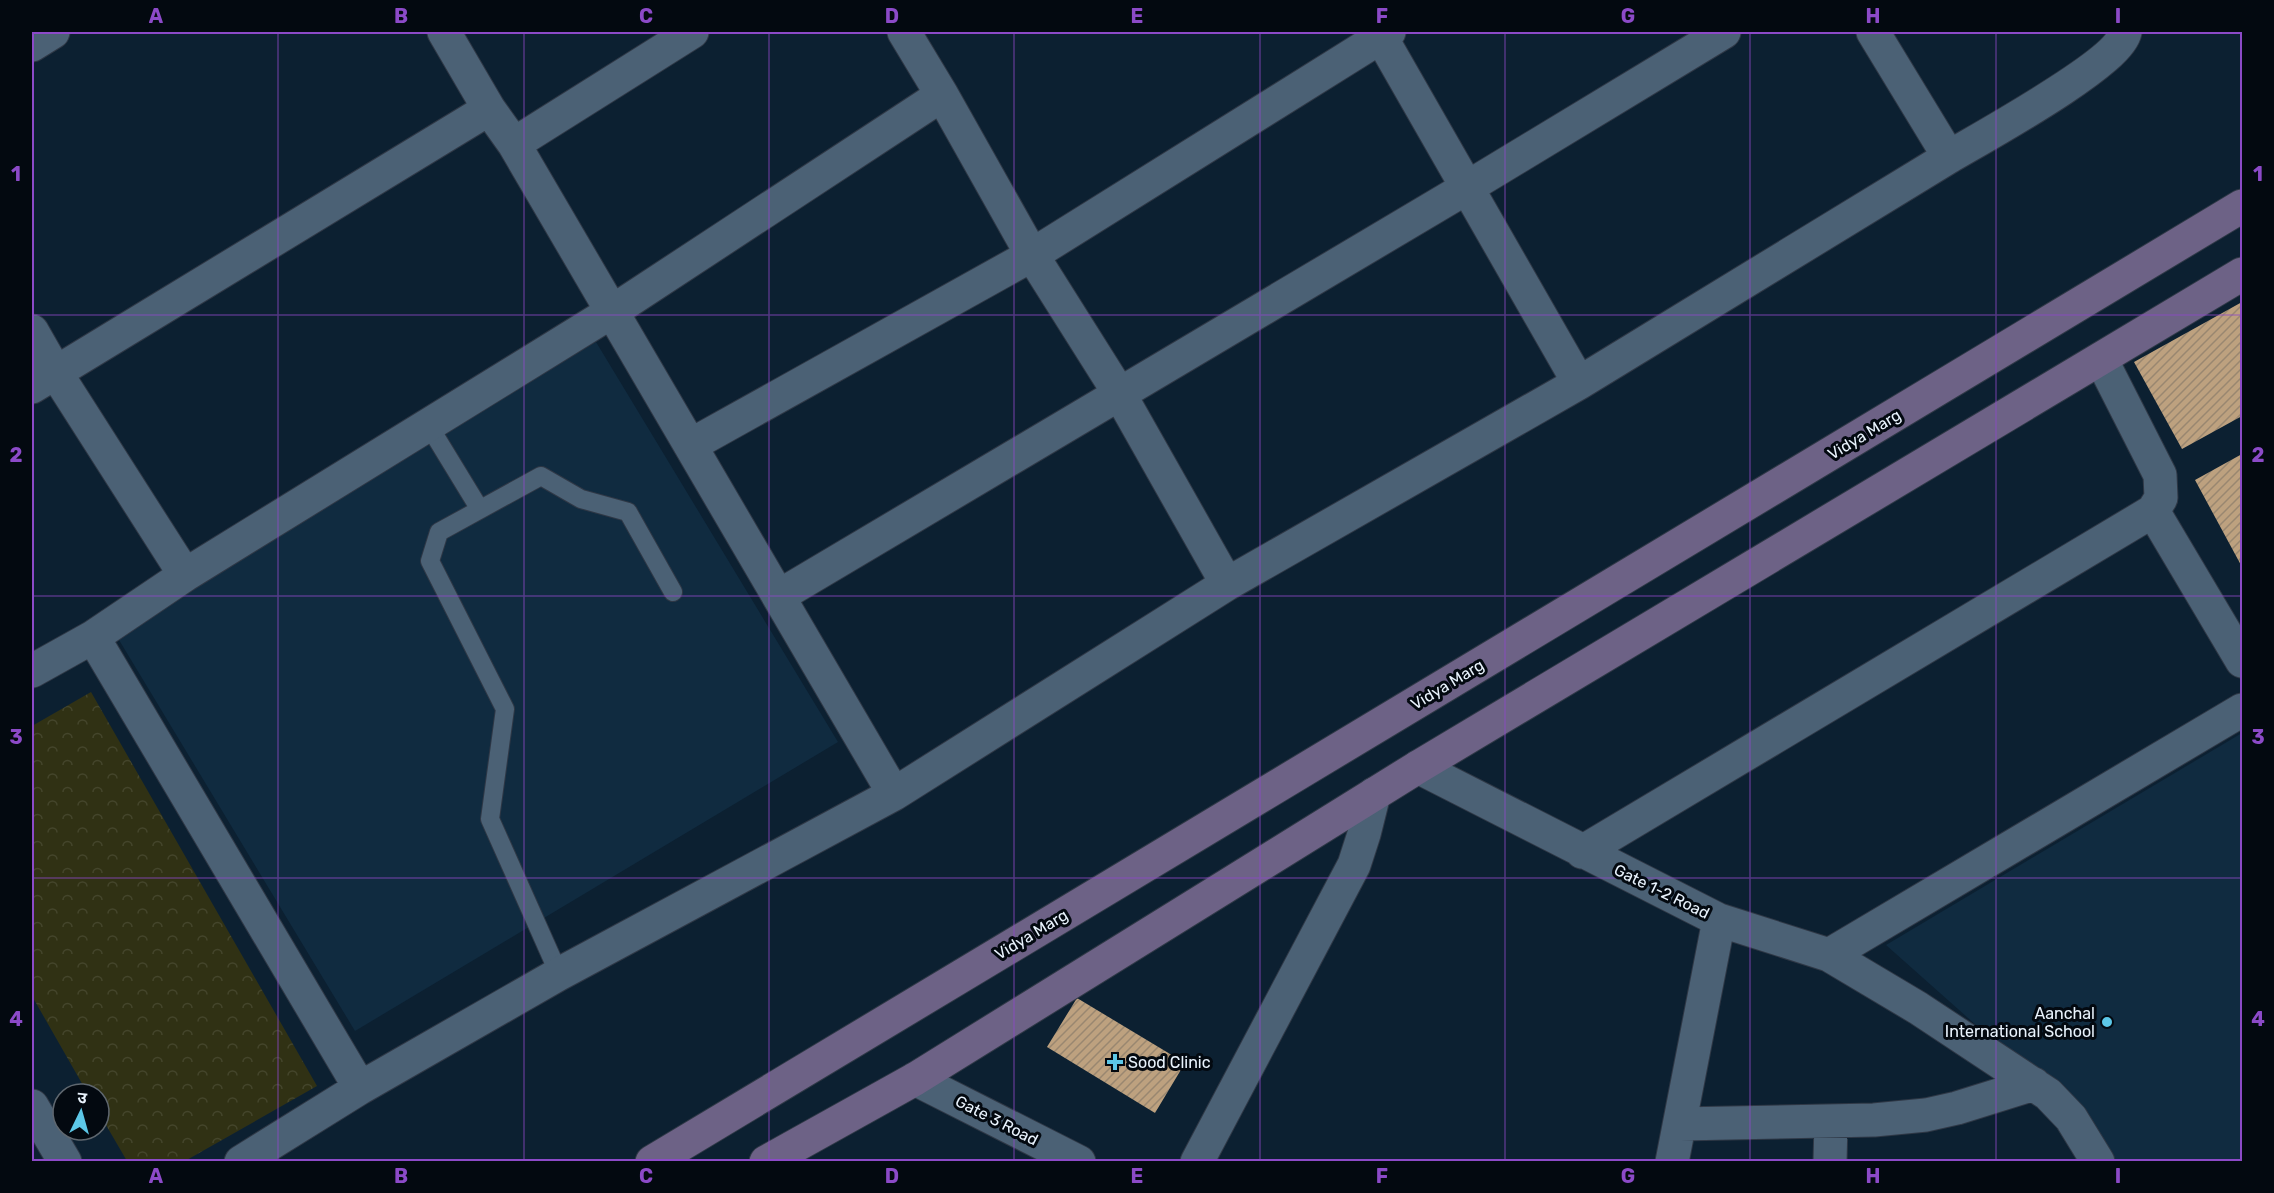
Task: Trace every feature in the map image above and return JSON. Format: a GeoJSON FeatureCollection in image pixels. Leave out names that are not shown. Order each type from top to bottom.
{"type":"FeatureCollection","features":[{"type":"Feature","properties":{"kind":"main road","name":"Vidya Marg"},"geometry":{"type":"LineString","coordinates":[[652,1161],[2242,206]]}},
{"type":"Feature","properties":{"kind":"main road"},"geometry":{"type":"LineString","coordinates":[[766,1161],[915,1079],[1418,767],[2242,274]]}},
{"type":"Feature","properties":{"kind":"street"},"geometry":{"type":"LineString","coordinates":[[32,45],[53,32]]}},
{"type":"Feature","properties":{"kind":"street"},"geometry":{"type":"LineString","coordinates":[[444,32],[489,109],[514,144],[894,794]]}},
{"type":"Feature","properties":{"kind":"street"},"geometry":{"type":"LineString","coordinates":[[514,144],[692,32]]}},
{"type":"Feature","properties":{"kind":"street"},"geometry":{"type":"LineString","coordinates":[[904,32],[942,94],[1032,255],[1119,393],[1227,584]]}},
{"type":"Feature","properties":{"kind":"street"},"geometry":{"type":"LineString","coordinates":[[778,596],[1724,32]]}},
{"type":"Feature","properties":{"kind":"street"},"geometry":{"type":"LineString","coordinates":[[1873,32],[1949,157]]}},
{"type":"Feature","properties":{"kind":"street"},"geometry":{"type":"LineString","coordinates":[[241,1161],[360,1088],[559,974],[894,794],[1227,584],[1579,383],[2068,84],[2105,57],[2124,38],[2125,32]]}},
{"type":"Feature","properties":{"kind":"street"},"geometry":{"type":"LineString","coordinates":[[691,445],[1032,255],[1383,33],[1467,187],[1579,383]]}},
{"type":"Feature","properties":{"kind":"street"},"geometry":{"type":"LineString","coordinates":[[32,671],[93,638],[185,575],[613,312],[942,94]]}},
{"type":"Feature","properties":{"kind":"street"},"geometry":{"type":"LineString","coordinates":[[44,380],[489,109]]}},
{"type":"Feature","properties":{"kind":"street"},"geometry":{"type":"LineString","coordinates":[[32,331],[44,380],[185,575]]}},
{"type":"Feature","properties":{"kind":"street"},"geometry":{"type":"LineString","coordinates":[[1582,852],[2153,511],[2161,498],[2160,475],[2101,359]]}},
{"type":"Feature","properties":{"kind":"street"},"geometry":{"type":"LineString","coordinates":[[2153,511],[2242,661]]}},
{"type":"Feature","properties":{"kind":"street"},"geometry":{"type":"LineString","coordinates":[[93,638],[360,1088]]}},
{"type":"Feature","properties":{"kind":"street"},"geometry":{"type":"LineString","coordinates":[[1829,955],[2242,710]]}},
{"type":"Feature","properties":{"kind":"street","name":"Gate 1-2 Road"},"geometry":{"type":"LineString","coordinates":[[1418,767],[1719,920],[1672,1161]]}},
{"type":"Feature","properties":{"kind":"street"},"geometry":{"type":"LineString","coordinates":[[1197,1161],[1354,865],[1365,834],[1374,794]]}},
{"type":"Feature","properties":{"kind":"street"},"geometry":{"type":"LineString","coordinates":[[1719,920],[1829,955],[1918,1008],[2048,1094],[2071,1118],[2098,1161]]}},
{"type":"Feature","properties":{"kind":"street","name":"Gate 3 Road"},"geometry":{"type":"LineString","coordinates":[[915,1079],[1079,1161]]}},
{"type":"Feature","properties":{"kind":"street"},"geometry":{"type":"LineString","coordinates":[[1680,1124],[1831,1121],[1926,1115],[1957,1108],[2034,1084]]}},
{"type":"Feature","properties":{"kind":"street"},"geometry":{"type":"LineString","coordinates":[[32,1106],[65,1161]]}},
{"type":"Feature","properties":{"kind":"street"},"geometry":{"type":"LineString","coordinates":[[1830,1161],[1831,1121]]}},
{"type":"Feature","properties":{"kind":"lane"},"geometry":{"type":"LineString","coordinates":[[429,426],[479,508]]}},
{"type":"Feature","properties":{"kind":"lane"},"geometry":{"type":"LineString","coordinates":[[559,974],[490,819],[505,710],[430,561],[439,532],[541,476],[581,499],[628,512],[673,592]]}},
{"type":"Feature","properties":{"kind":"shaded area"},"geometry":{"type":"Polygon","coordinates":[[[596,342],[838,742],[355,1031],[113,630],[596,342]]]}},
{"type":"Feature","properties":{"kind":"shaded area","name":"Aanchal International School"},"geometry":{"type":"Polygon","coordinates":[[[2242,733],[2242,1161],[2101,1161],[2058,1098],[1886,945],[2242,733]]]}},
{"type":"Feature","properties":{"kind":"green space"},"geometry":{"type":"Polygon","coordinates":[[[91,692],[317,1086],[185,1161],[127,1161],[111,1134],[111,1082],[81,1082],[32,996],[32,726],[91,692]]]}},
{"type":"Feature","properties":{"kind":"building"},"geometry":{"type":"Polygon","coordinates":[[[2242,302],[2242,416],[2182,449],[2134,362],[2242,302]]]}},
{"type":"Feature","properties":{"kind":"building"},"geometry":{"type":"Polygon","coordinates":[[[2242,454],[2242,567],[2195,480],[2242,454]]]}},
{"type":"Feature","properties":{"kind":"building"},"geometry":{"type":"Polygon","coordinates":[[[1077,998],[1185,1063],[1155,1113],[1047,1047],[1077,998]]]}},
{"type":"Feature","properties":{"kind":"place","name":"Aanchal International School"},"geometry":{"type":"Point","coordinates":[2107,1022]}},
{"type":"Feature","properties":{"kind":"place","name":"Sood Clinic"},"geometry":{"type":"Point","coordinates":[1115,1062]}}]}
